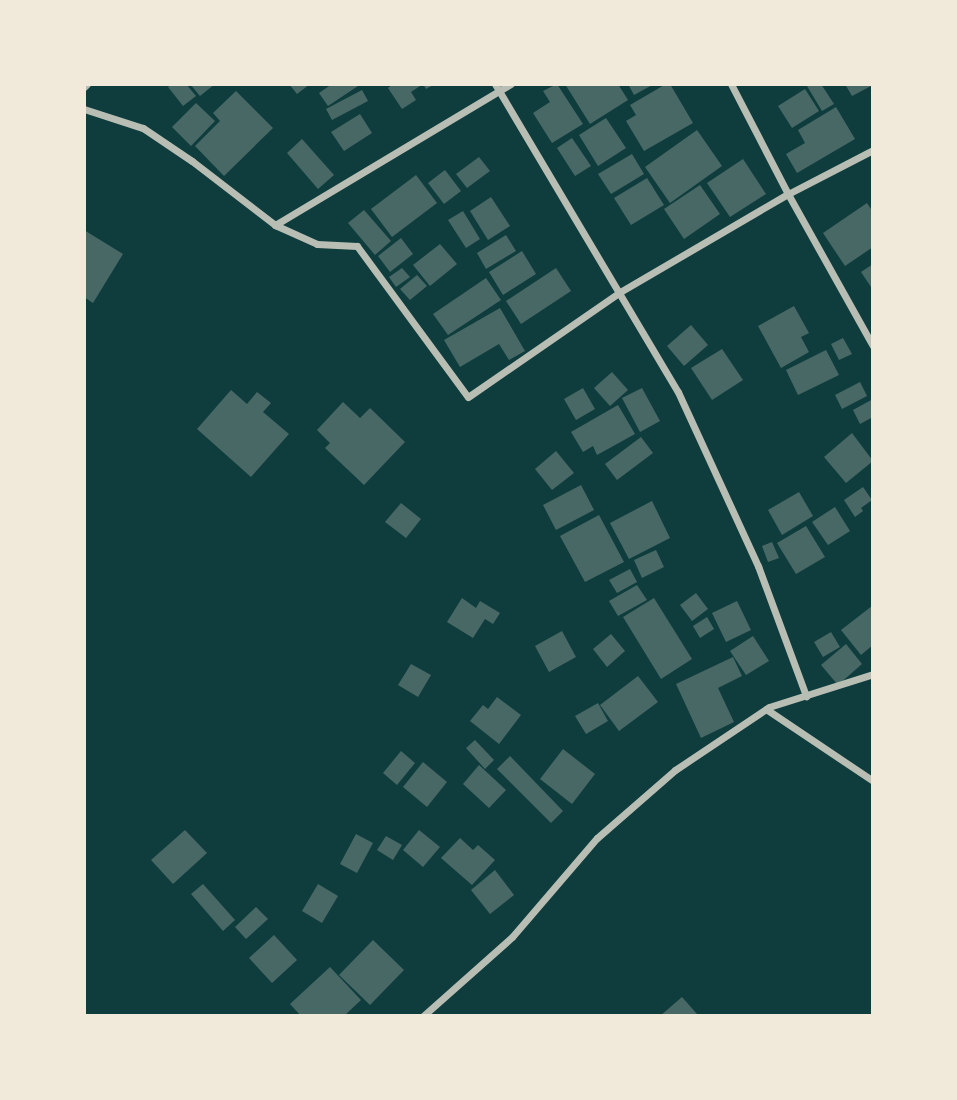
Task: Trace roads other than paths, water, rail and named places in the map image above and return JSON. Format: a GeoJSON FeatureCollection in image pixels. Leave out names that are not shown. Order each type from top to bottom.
{"type":"FeatureCollection","features":[{"type":"Feature","properties":{"kind":"street"},"geometry":{"type":"LineString","coordinates":[[275,225],[497,88],[511,84]]}},
{"type":"Feature","properties":{"kind":"street"},"geometry":{"type":"LineString","coordinates":[[731,84],[788,194],[873,346]]}},
{"type":"Feature","properties":{"kind":"street"},"geometry":{"type":"LineString","coordinates":[[497,88],[678,392],[758,566],[806,696]]}},
{"type":"Feature","properties":{"kind":"street"},"geometry":{"type":"LineString","coordinates":[[84,109],[143,128],[192,161],[275,225],[317,244],[358,246],[468,397],[620,292],[788,194],[873,150]]}},
{"type":"Feature","properties":{"kind":"street"},"geometry":{"type":"LineString","coordinates":[[423,1016],[512,937],[597,838],[675,770],[766,709],[873,674]]}},
{"type":"Feature","properties":{"kind":"street"},"geometry":{"type":"LineString","coordinates":[[766,709],[873,782]]}}]}
